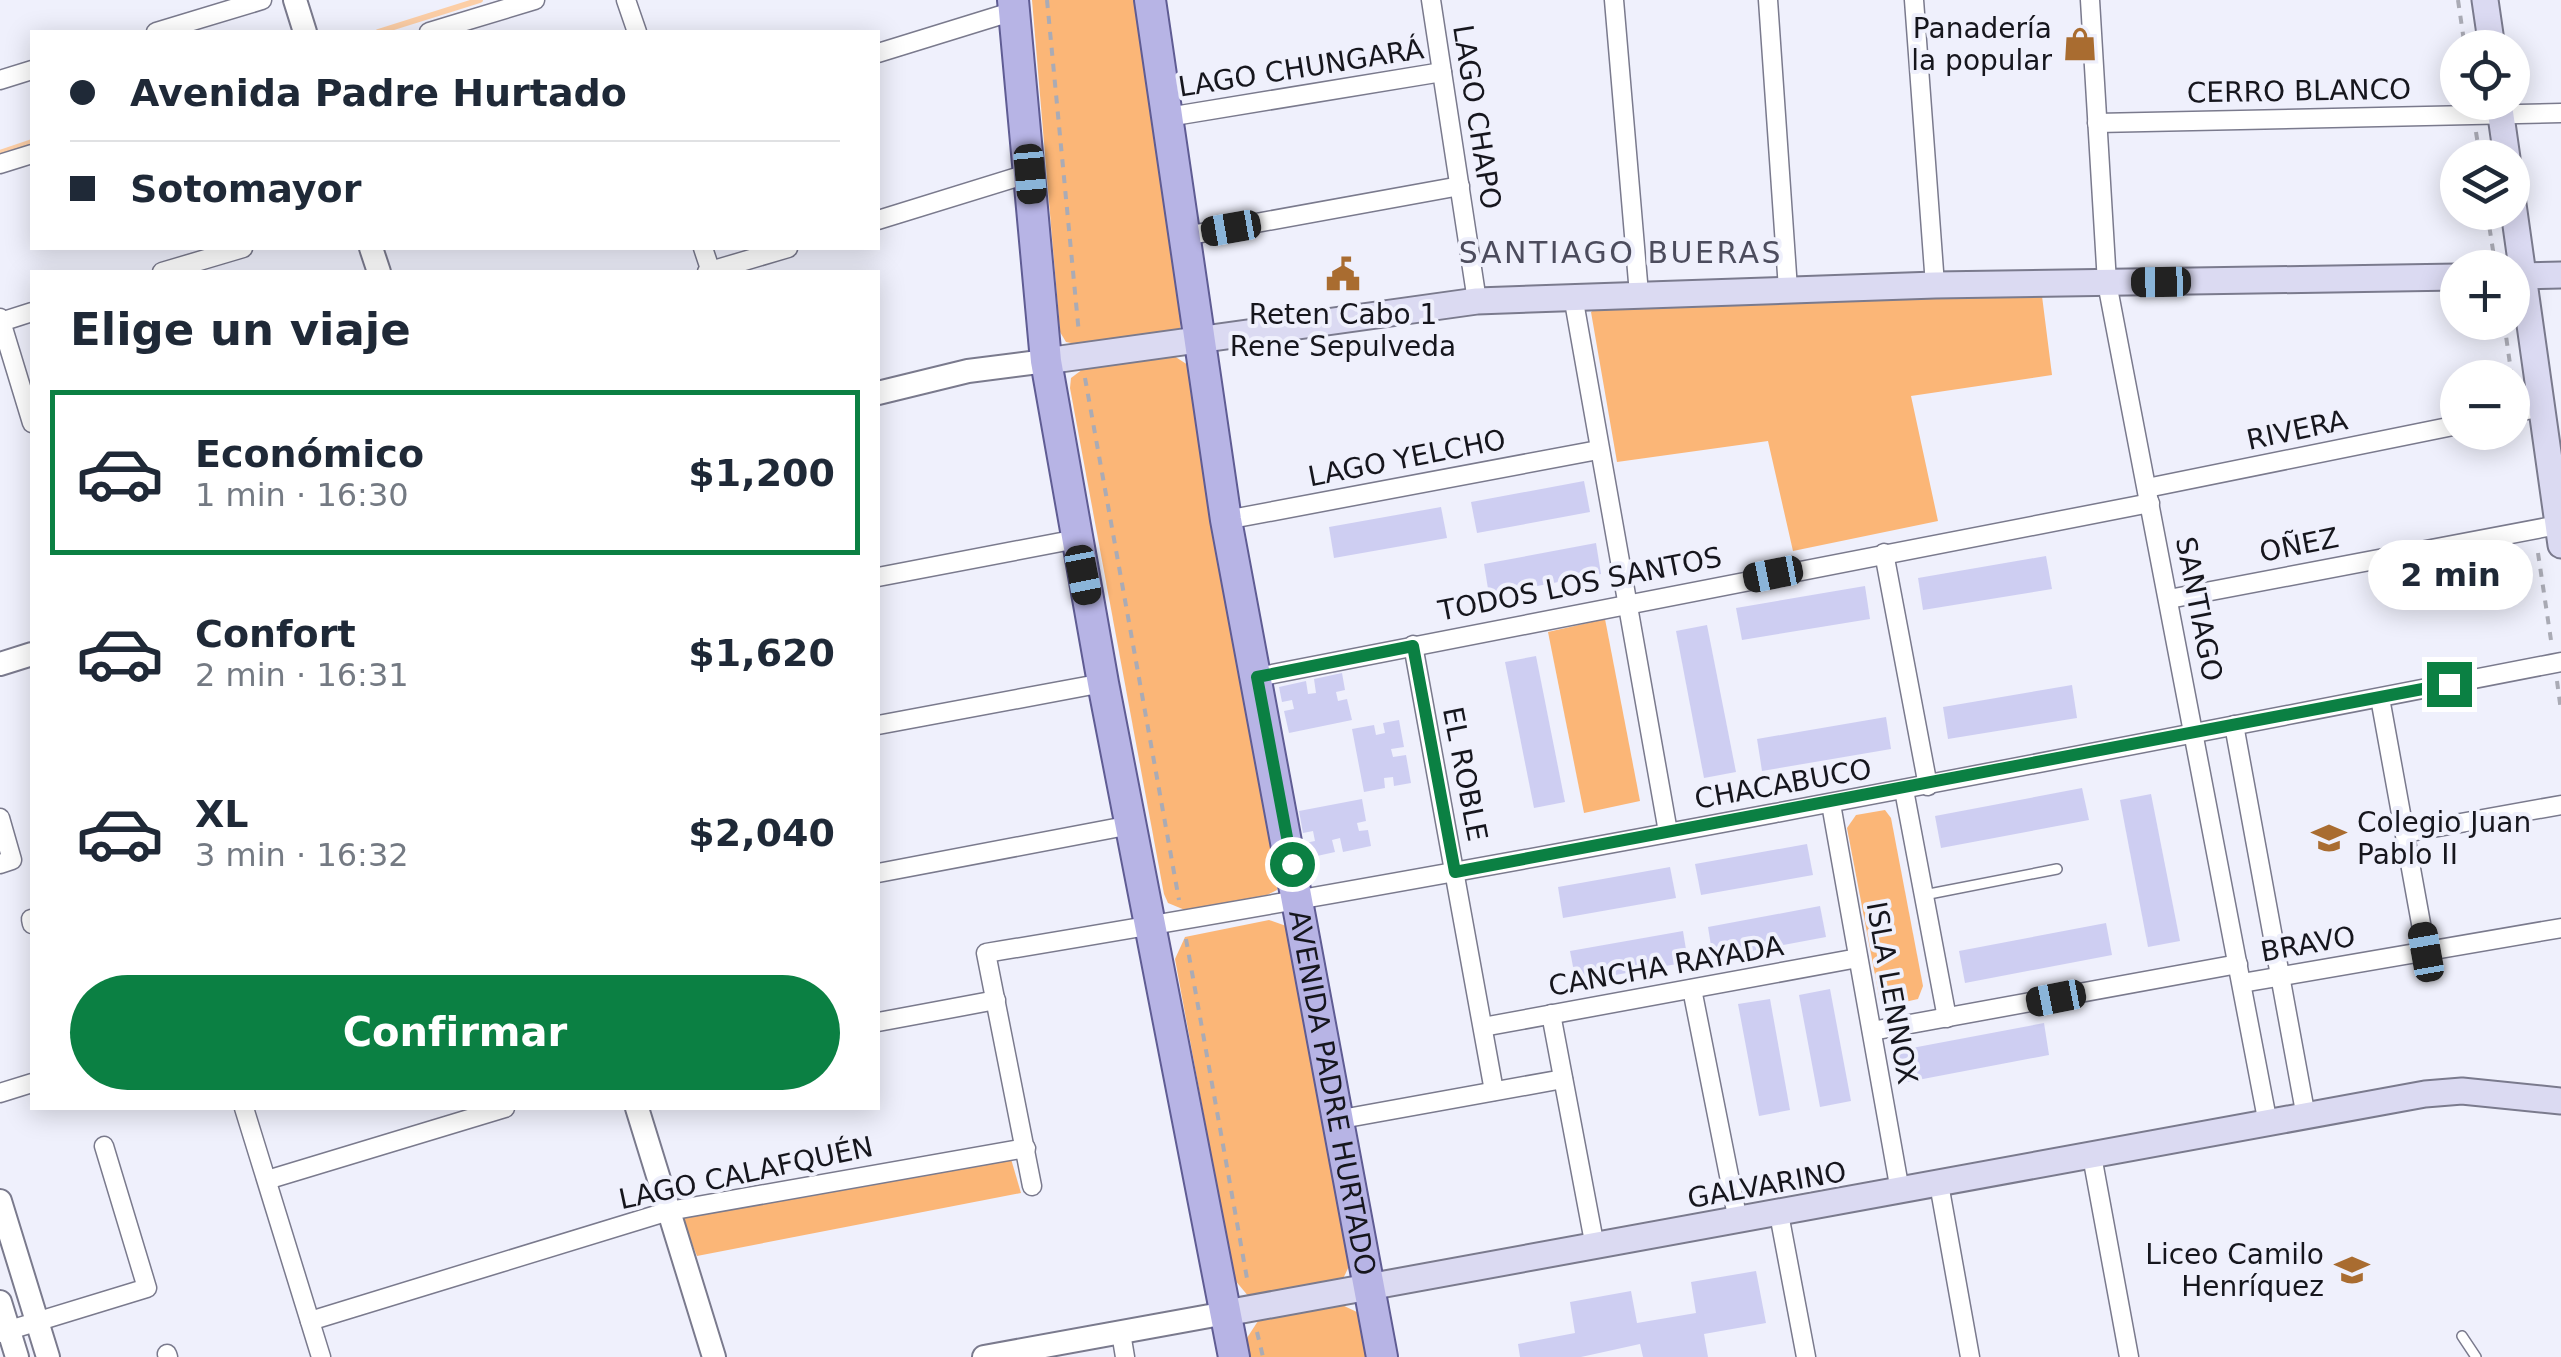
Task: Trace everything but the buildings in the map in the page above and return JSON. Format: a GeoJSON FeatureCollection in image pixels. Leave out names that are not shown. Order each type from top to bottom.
{"type":"FeatureCollection","features":[{"type":"Feature","properties":{"kind":"main road"},"geometry":{"type":"LineString","coordinates":[[2485,0],[2489,30]]}},
{"type":"Feature","properties":{"kind":"main road","name":"AVENIDA PADRE HURTADO"},"geometry":{"type":"LineString","coordinates":[[1155,1],[1226,520],[1382,1357]]}},
{"type":"Feature","properties":{"kind":"main road"},"geometry":{"type":"LineString","coordinates":[[1014,6],[1046,361],[1103,683],[1152,926],[1240,1311],[1234,1357]]}},
{"type":"Feature","properties":{"kind":"main road"},"geometry":{"type":"LineString","coordinates":[[2530,276],[2561,275]]}},
{"type":"Feature","properties":{"kind":"main road"},"geometry":{"type":"LineString","coordinates":[[1046,361],[1477,300],[1788,289],[2440,276]]}},
{"type":"Feature","properties":{"kind":"main road"},"geometry":{"type":"LineString","coordinates":[[2530,340],[2560,535]]}},
{"type":"Feature","properties":{"kind":"main road","name":"GALVARINO"},"geometry":{"type":"LineString","coordinates":[[1240,1311],[2444,1092],[2561,1101]]}},
{"type":"Feature","properties":{"kind":"street"},"geometry":{"type":"LineString","coordinates":[[163,30],[262,0]]}},
{"type":"Feature","properties":{"kind":"street"},"geometry":{"type":"LineString","coordinates":[[295,0],[304,30]]}},
{"type":"Feature","properties":{"kind":"street"},"geometry":{"type":"LineString","coordinates":[[436,30],[535,0]]}},
{"type":"Feature","properties":{"kind":"street"},"geometry":{"type":"LineString","coordinates":[[626,0],[635,30]]}},
{"type":"Feature","properties":{"kind":"street","name":"LAGO CHAPO"},"geometry":{"type":"LineString","coordinates":[[1432,0],[1477,300]]}},
{"type":"Feature","properties":{"kind":"street"},"geometry":{"type":"LineString","coordinates":[[1614,0],[1639,294]]}},
{"type":"Feature","properties":{"kind":"street"},"geometry":{"type":"LineString","coordinates":[[1768,0],[1788,289]]}},
{"type":"Feature","properties":{"kind":"street"},"geometry":{"type":"LineString","coordinates":[[1914,0],[1935,286]]}},
{"type":"Feature","properties":{"kind":"street","name":"SANTIAGO"},"geometry":{"type":"LineString","coordinates":[[2090,0],[2107,283],[2268,1124]]}},
{"type":"Feature","properties":{"kind":"street"},"geometry":{"type":"LineString","coordinates":[[880,52],[1014,6]]}},
{"type":"Feature","properties":{"kind":"street"},"geometry":{"type":"LineString","coordinates":[[0,80],[30,71]]}},
{"type":"Feature","properties":{"kind":"street","name":"LAGO CHUNGARÁ"},"geometry":{"type":"LineString","coordinates":[[1168,117],[1442,72]]}},
{"type":"Feature","properties":{"kind":"street","name":"CERRO BLANCO"},"geometry":{"type":"LineString","coordinates":[[2098,123],[2440,110]]}},
{"type":"Feature","properties":{"kind":"street","name":"CERRO BLANCO"},"geometry":{"type":"LineString","coordinates":[[2530,110],[2561,113]]}},
{"type":"Feature","properties":{"kind":"street"},"geometry":{"type":"LineString","coordinates":[[0,164],[30,155]]}},
{"type":"Feature","properties":{"kind":"street"},"geometry":{"type":"LineString","coordinates":[[880,219],[1030,174]]}},
{"type":"Feature","properties":{"kind":"street"},"geometry":{"type":"LineString","coordinates":[[1186,236],[1460,186]]}},
{"type":"Feature","properties":{"kind":"street"},"geometry":{"type":"LineString","coordinates":[[169,270],[236,250]]}},
{"type":"Feature","properties":{"kind":"street"},"geometry":{"type":"LineString","coordinates":[[716,270],[781,250]]}},
{"type":"Feature","properties":{"kind":"street"},"geometry":{"type":"LineString","coordinates":[[1573,296],[1668,832]]}},
{"type":"Feature","properties":{"kind":"street"},"geometry":{"type":"LineString","coordinates":[[30,313],[1,320],[30,416]]}},
{"type":"Feature","properties":{"kind":"street"},"geometry":{"type":"LineString","coordinates":[[880,393],[968,371],[1046,361]]}},
{"type":"Feature","properties":{"kind":"street"},"geometry":{"type":"LineString","coordinates":[[2530,409],[2542,407]]}},
{"type":"Feature","properties":{"kind":"street","name":"RIVERA"},"geometry":{"type":"LineString","coordinates":[[2149,496],[2440,428]]}},
{"type":"Feature","properties":{"kind":"street","name":"LAGO YELCHO"},"geometry":{"type":"LineString","coordinates":[[1226,520],[1598,450]]}},
{"type":"Feature","properties":{"kind":"street","name":"TODOS LOS SANTOS"},"geometry":{"type":"LineString","coordinates":[[1257,677],[1884,553],[2149,496]]}},
{"type":"Feature","properties":{"kind":"street","name":"OÑEZ"},"geometry":{"type":"LineString","coordinates":[[2169,598],[2560,535]]}},
{"type":"Feature","properties":{"kind":"street"},"geometry":{"type":"LineString","coordinates":[[880,577],[1077,540]]}},
{"type":"Feature","properties":{"kind":"street"},"geometry":{"type":"LineString","coordinates":[[1884,553],[1928,786]]}},
{"type":"Feature","properties":{"kind":"street","name":"EL ROBLE"},"geometry":{"type":"LineString","coordinates":[[1413,646],[1494,1090]]}},
{"type":"Feature","properties":{"kind":"street"},"geometry":{"type":"LineString","coordinates":[[0,664],[30,655]]}},
{"type":"Feature","properties":{"kind":"street","name":"CHACABUCO"},"geometry":{"type":"LineString","coordinates":[[996,1000],[986,953],[1298,902],[1831,804],[2561,662]]}},
{"type":"Feature","properties":{"kind":"street"},"geometry":{"type":"LineString","coordinates":[[880,725],[1103,683]]}},
{"type":"Feature","properties":{"kind":"street"},"geometry":{"type":"LineString","coordinates":[[2380,698],[2426,952]]}},
{"type":"Feature","properties":{"kind":"street"},"geometry":{"type":"LineString","coordinates":[[2234,725],[2306,1116]]}},
{"type":"Feature","properties":{"kind":"street"},"geometry":{"type":"LineString","coordinates":[[1904,790],[1947,1018]]}},
{"type":"Feature","properties":{"kind":"street","name":"ISLA LENNOX"},"geometry":{"type":"LineString","coordinates":[[1831,804],[1900,1191]]}},
{"type":"Feature","properties":{"kind":"street"},"geometry":{"type":"LineString","coordinates":[[2406,833],[2561,804]]}},
{"type":"Feature","properties":{"kind":"street"},"geometry":{"type":"LineString","coordinates":[[0,818],[12,860],[0,864]]}},
{"type":"Feature","properties":{"kind":"street"},"geometry":{"type":"LineString","coordinates":[[880,873],[1132,825]]}},
{"type":"Feature","properties":{"kind":"street","name":"BRAVO"},"geometry":{"type":"LineString","coordinates":[[2242,983],[2561,928]]}},
{"type":"Feature","properties":{"kind":"street","name":"CANCHA RAYADA"},"geometry":{"type":"LineString","coordinates":[[1483,1027],[1858,958]]}},
{"type":"Feature","properties":{"kind":"street"},"geometry":{"type":"LineString","coordinates":[[1872,1032],[2238,964]]}},
{"type":"Feature","properties":{"kind":"street"},"geometry":{"type":"LineString","coordinates":[[1692,989],[1738,1221]]}},
{"type":"Feature","properties":{"kind":"street"},"geometry":{"type":"LineString","coordinates":[[880,1022],[996,1000],[1032,1186]]}},
{"type":"Feature","properties":{"kind":"street"},"geometry":{"type":"LineString","coordinates":[[1552,1014],[1595,1247]]}},
{"type":"Feature","properties":{"kind":"street"},"geometry":{"type":"LineString","coordinates":[[1336,1120],[1563,1078]]}},
{"type":"Feature","properties":{"kind":"street"},"geometry":{"type":"LineString","coordinates":[[0,1093],[30,1085]]}},
{"type":"Feature","properties":{"kind":"street"},"geometry":{"type":"LineString","coordinates":[[245,1110],[321,1357]]}},
{"type":"Feature","properties":{"kind":"street"},"geometry":{"type":"LineString","coordinates":[[266,1180],[498,1110]]}},
{"type":"Feature","properties":{"kind":"street"},"geometry":{"type":"LineString","coordinates":[[638,1110],[714,1357]]}},
{"type":"Feature","properties":{"kind":"street"},"geometry":{"type":"LineString","coordinates":[[4,1332],[147,1288],[104,1146]]}},
{"type":"Feature","properties":{"kind":"street","name":"LAGO CALAFQUÉN"},"geometry":{"type":"LineString","coordinates":[[310,1321],[669,1211],[1026,1148]]}},
{"type":"Feature","properties":{"kind":"street"},"geometry":{"type":"LineString","coordinates":[[2092,1156],[2129,1357]]}},
{"type":"Feature","properties":{"kind":"street"},"geometry":{"type":"LineString","coordinates":[[1939,1184],[1970,1357]]}},
{"type":"Feature","properties":{"kind":"street"},"geometry":{"type":"LineString","coordinates":[[0,1202],[48,1357]]}},
{"type":"Feature","properties":{"kind":"street"},"geometry":{"type":"LineString","coordinates":[[1780,1214],[1806,1357]]}},
{"type":"Feature","properties":{"kind":"street"},"geometry":{"type":"LineString","coordinates":[[0,1302],[4,1332],[17,1357]]}},
{"type":"Feature","properties":{"kind":"street","name":"GALVARINO"},"geometry":{"type":"LineString","coordinates":[[984,1357],[1240,1311]]}},
{"type":"Feature","properties":{"kind":"street"},"geometry":{"type":"LineString","coordinates":[[1121,1332],[1125,1357]]}},
{"type":"Feature","properties":{"kind":"lane"},"geometry":{"type":"LineString","coordinates":[[1924,895],[2056,869]]}},
{"type":"Feature","properties":{"kind":"lane"},"geometry":{"type":"LineString","coordinates":[[2462,1336],[2476,1357]]}},
{"type":"Feature","properties":{"kind":"path"},"geometry":{"type":"LineString","coordinates":[[1046,0],[1081,356],[1183,921],[1240,1311],[1263,1357]]}},
{"type":"Feature","properties":{"kind":"path"},"geometry":{"type":"LineString","coordinates":[[2458,0],[2462,30]]}},
{"type":"Feature","properties":{"kind":"shaded area"},"geometry":{"type":"Polygon","coordinates":[[[1032,0],[1135,0],[1182,310],[1180,329],[1171,334],[1076,344],[1066,342],[1060,332],[1032,0]]]}},
{"type":"Feature","properties":{"kind":"shaded area"},"geometry":{"type":"Polygon","coordinates":[[[2042,296],[2052,375],[1911,396],[1938,521],[1793,551],[1768,441],[1617,462],[1591,312],[1599,306],[2042,296]]]}},
{"type":"Feature","properties":{"kind":"shaded area"},"geometry":{"type":"Polygon","coordinates":[[[1171,354],[1188,365],[1281,880],[1277,890],[1267,895],[1185,910],[1168,903],[1164,894],[1070,388],[1071,378],[1087,366],[1171,354]]]}},
{"type":"Feature","properties":{"kind":"shaded area"},"geometry":{"type":"Polygon","coordinates":[[[1605,619],[1640,801],[1584,813],[1548,632],[1605,619]]]}},
{"type":"Feature","properties":{"kind":"shaded area"},"geometry":{"type":"Polygon","coordinates":[[[1885,810],[1891,818],[1923,986],[1918,999],[1887,1006],[1880,1001],[1847,828],[1856,815],[1885,810]]]}},
{"type":"Feature","properties":{"kind":"shaded area"},"geometry":{"type":"Polygon","coordinates":[[[1269,920],[1289,927],[1351,1262],[1341,1283],[1249,1297],[1234,1279],[1175,959],[1185,937],[1269,920]]]}},
{"type":"Feature","properties":{"kind":"shaded area"},"geometry":{"type":"Polygon","coordinates":[[[1011,1159],[1021,1193],[697,1256],[681,1217],[1011,1159]]]}},
{"type":"Feature","properties":{"kind":"shaded area"},"geometry":{"type":"Polygon","coordinates":[[[1340,1304],[1359,1313],[1371,1357],[1248,1357],[1245,1341],[1258,1321],[1340,1304]]]}},
{"type":"Feature","properties":{"kind":"waterway"},"geometry":{"type":"LineString","coordinates":[[384,30],[480,0]]}},
{"type":"Feature","properties":{"kind":"waterway"},"geometry":{"type":"LineString","coordinates":[[0,153],[30,143]]}},
{"type":"Feature","properties":{"kind":"place","name":"Panadería la popular"},"geometry":{"type":"Point","coordinates":[2080,44]}},
{"type":"Feature","properties":{"kind":"place","name":"Reten Cabo 1 Rene Sepulveda"},"geometry":{"type":"Point","coordinates":[1343,274]}},
{"type":"Feature","properties":{"kind":"place","name":"Colegio Juan Pablo II"},"geometry":{"type":"Point","coordinates":[2329,838]}},
{"type":"Feature","properties":{"kind":"place","name":"Liceo Camilo Henríquez"},"geometry":{"type":"Point","coordinates":[2352,1270]}},
{"type":"Feature","properties":{"kind":"district","name":"SANTIAGO BUERAS"},"geometry":{"type":"Point","coordinates":[1621,252]}},
{"type":"Feature","properties":{"kind":"route"},"geometry":{"type":"LineString","coordinates":[[1292,864],[1257,677],[1413,646],[1455,872],[1928,786],[2449,684]]}}]}
